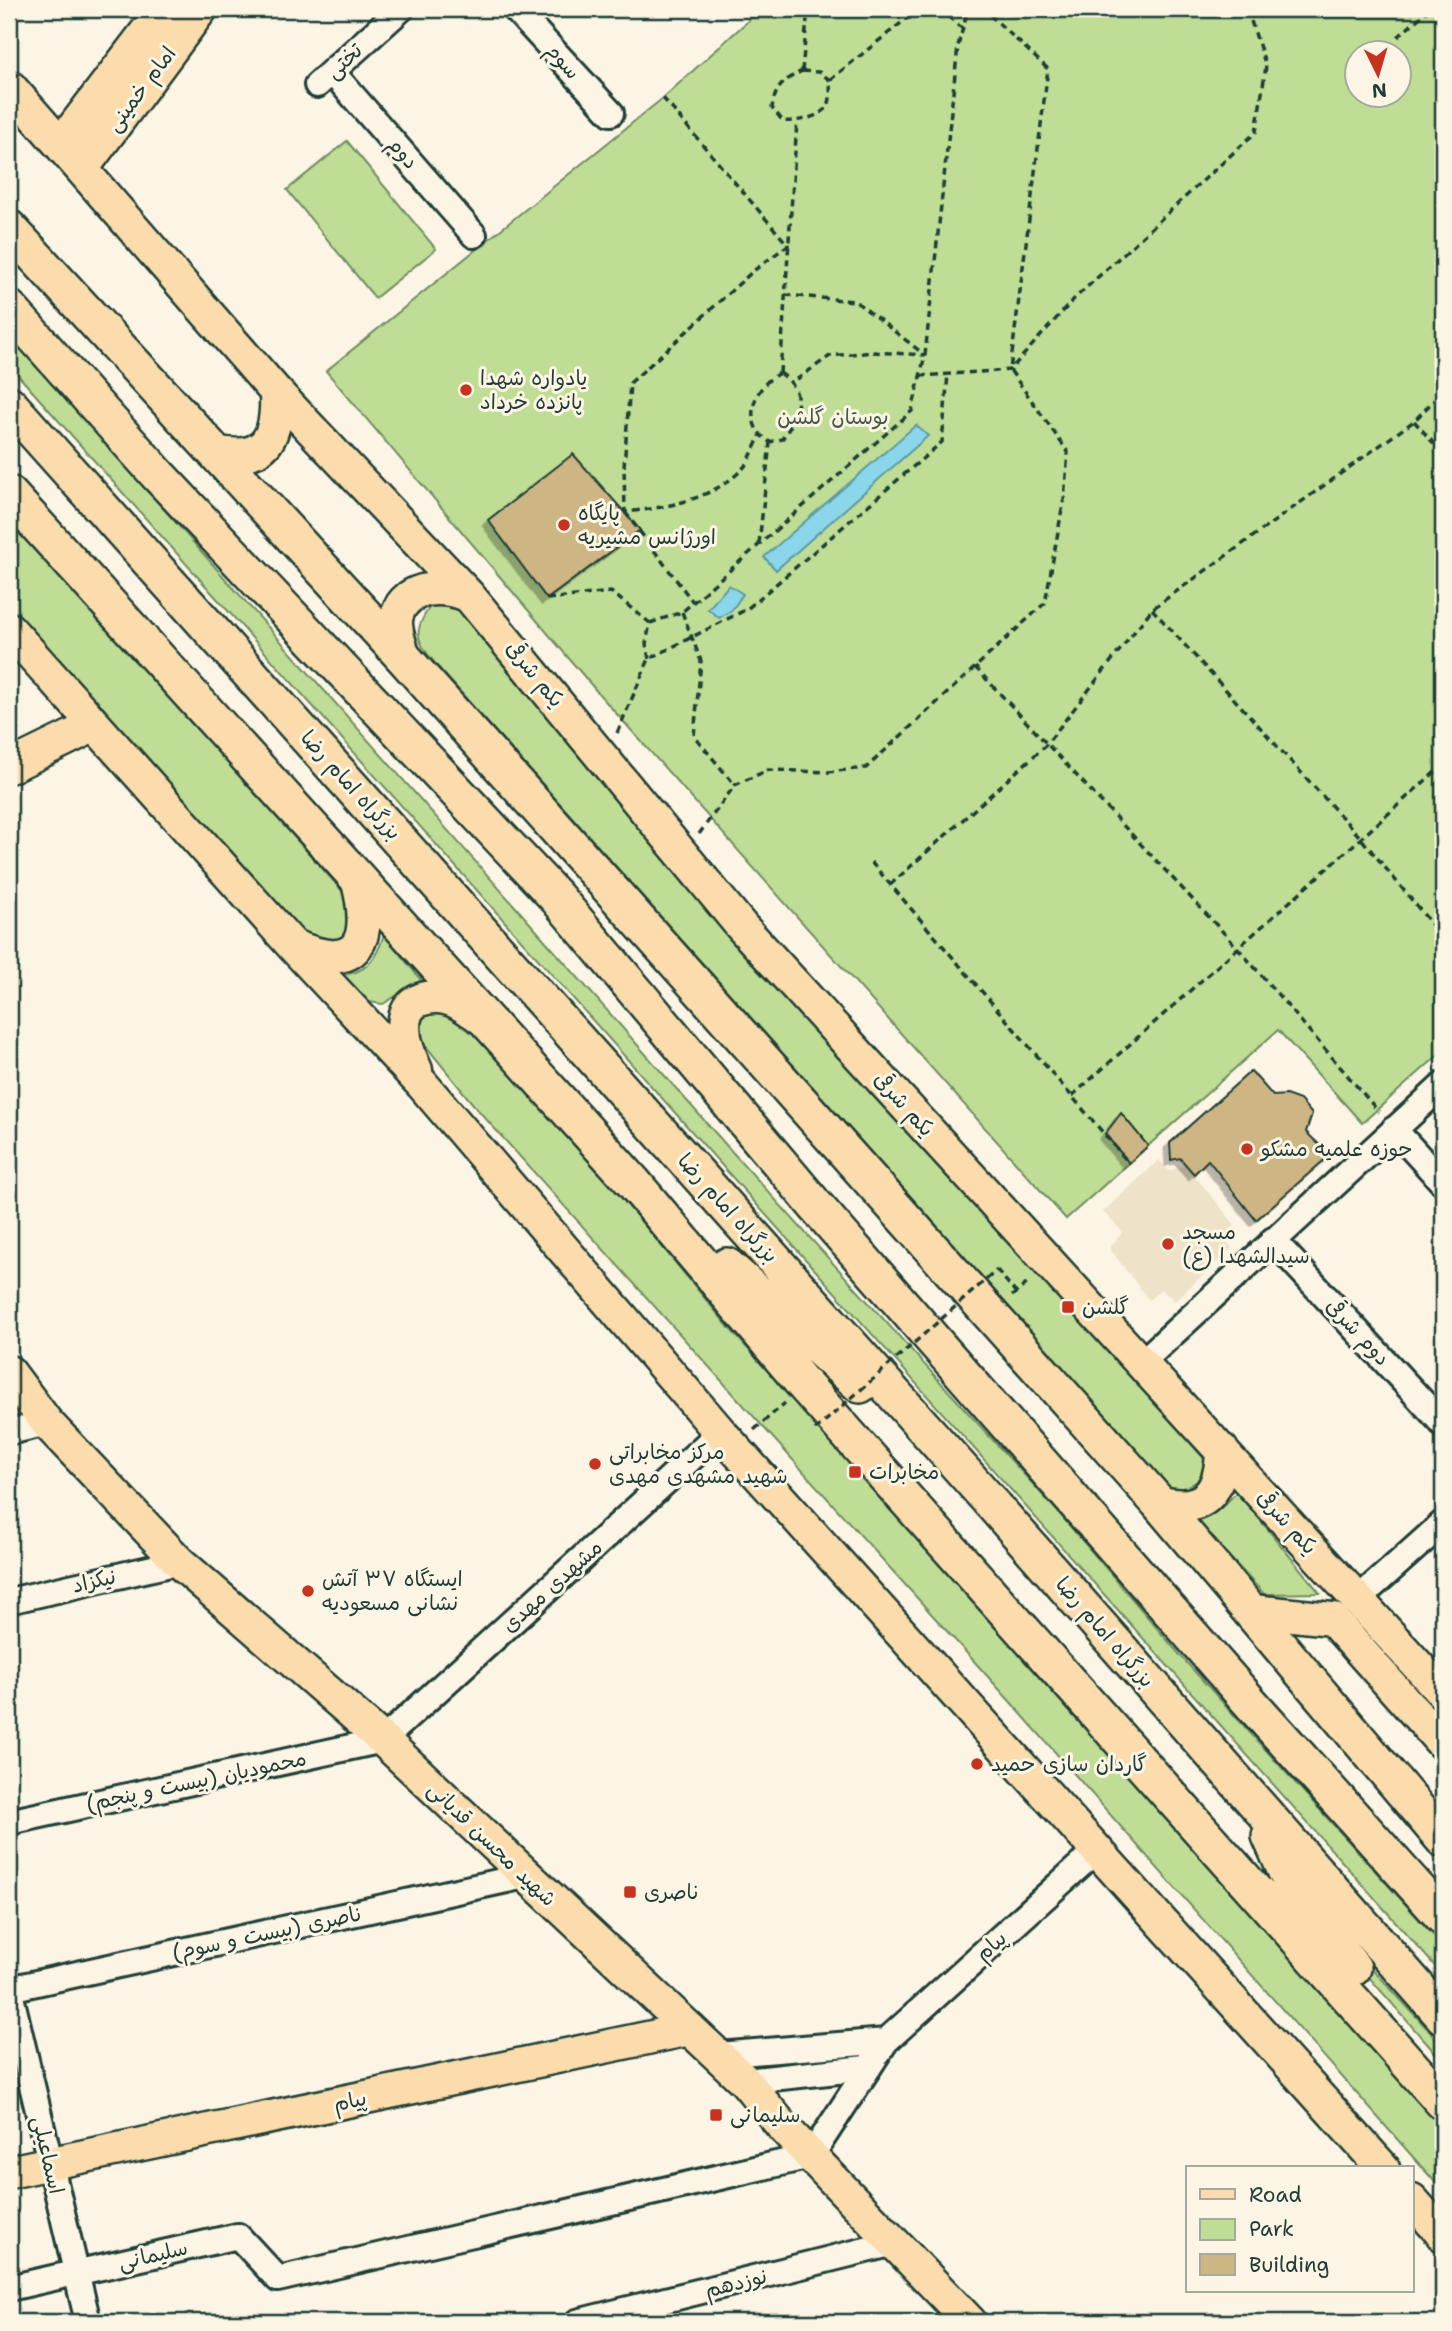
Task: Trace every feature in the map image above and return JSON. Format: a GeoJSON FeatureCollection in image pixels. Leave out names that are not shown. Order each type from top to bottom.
{"type":"FeatureCollection","features":[{"type":"Feature","properties":{"kind":"highway"},"geometry":{"type":"LineString","coordinates":[[9,228],[404,658],[1158,1502],[1253,1611],[1443,1839]]}},
{"type":"Feature","properties":{"kind":"highway"},"geometry":{"type":"LineString","coordinates":[[9,308],[158,475],[557,898],[816,1205],[1239,1690],[1443,1917]]}},
{"type":"Feature","properties":{"kind":"highway","name":"بزرگراه امام رضا"},"geometry":{"type":"LineString","coordinates":[[9,404],[988,1499],[1443,2016]]}},
{"type":"Feature","properties":{"kind":"highway"},"geometry":{"type":"LineString","coordinates":[[9,494],[633,1182],[804,1386],[1443,2102]]}},
{"type":"Feature","properties":{"kind":"highway"},"geometry":{"type":"LineString","coordinates":[[514,783],[816,1205]]}},
{"type":"Feature","properties":{"kind":"highway"},"geometry":{"type":"LineString","coordinates":[[633,1182],[988,1499]]}},
{"type":"Feature","properties":{"kind":"highway"},"geometry":{"type":"LineString","coordinates":[[1254,1801],[1298,1899],[1334,1946],[1443,2070]]}},
{"type":"Feature","properties":{"kind":"main road","name":"امام خمینی"},"geometry":{"type":"LineString","coordinates":[[61,144],[164,9]]}},
{"type":"Feature","properties":{"kind":"main road","name":"امام خمینی"},"geometry":{"type":"LineString","coordinates":[[82,169],[201,9]]}},
{"type":"Feature","properties":{"kind":"main road","name":"یکم شرقی"},"geometry":{"type":"LineString","coordinates":[[9,86],[276,392],[469,596],[742,927],[1443,1693]]}},
{"type":"Feature","properties":{"kind":"main road"},"geometry":{"type":"LineString","coordinates":[[215,452],[235,457],[253,454],[264,447],[275,431],[276,392]]}},
{"type":"Feature","properties":{"kind":"main road"},"geometry":{"type":"LineString","coordinates":[[404,658],[396,625],[397,612],[407,601],[430,588],[453,588],[469,596]]}},
{"type":"Feature","properties":{"kind":"main road"},"geometry":{"type":"LineString","coordinates":[[9,629],[293,946],[422,1084],[727,1440],[1381,2166]]}},
{"type":"Feature","properties":{"kind":"main road"},"geometry":{"type":"LineString","coordinates":[[9,767],[95,725]]}},
{"type":"Feature","properties":{"kind":"main road"},"geometry":{"type":"LineString","coordinates":[[293,946],[321,958],[339,958],[354,948],[364,932],[365,909],[357,879]]}},
{"type":"Feature","properties":{"kind":"main road"},"geometry":{"type":"LineString","coordinates":[[422,1084],[406,1050],[401,1030],[408,1012],[419,1002],[435,997],[454,1001],[485,1019]]}},
{"type":"Feature","properties":{"kind":"main road","name":"شهید محسن قدیانی"},"geometry":{"type":"LineString","coordinates":[[9,1372],[47,1423],[179,1562],[383,1740],[718,2055],[970,2322]]}},
{"type":"Feature","properties":{"kind":"main road"},"geometry":{"type":"LineString","coordinates":[[1158,1502],[1180,1508],[1206,1497],[1216,1487],[1222,1471],[1222,1450]]}},
{"type":"Feature","properties":{"kind":"main road"},"geometry":{"type":"LineString","coordinates":[[1253,1611],[1332,1619],[1443,1744]]}},
{"type":"Feature","properties":{"kind":"main road","name":"پیام"},"geometry":{"type":"LineString","coordinates":[[9,2172],[690,2029]]}},
{"type":"Feature","properties":{"kind":"main road"},"geometry":{"type":"LineString","coordinates":[[1414,2202],[1443,2235]]}},
{"type":"Feature","properties":{"kind":"street","name":"تختی"},"geometry":{"type":"LineString","coordinates":[[325,78],[401,9]]}},
{"type":"Feature","properties":{"kind":"street","name":"سوم"},"geometry":{"type":"LineString","coordinates":[[515,9],[611,113]]}},
{"type":"Feature","properties":{"kind":"street","name":"دوم"},"geometry":{"type":"LineString","coordinates":[[325,78],[474,234]]}},
{"type":"Feature","properties":{"kind":"street"},"geometry":{"type":"LineString","coordinates":[[1140,1363],[1443,1085]]}},
{"type":"Feature","properties":{"kind":"street"},"geometry":{"type":"LineString","coordinates":[[1394,1129],[1443,1183]]}},
{"type":"Feature","properties":{"kind":"street","name":"دوم شرقی"},"geometry":{"type":"LineString","coordinates":[[1273,1240],[1443,1424]]}},
{"type":"Feature","properties":{"kind":"street"},"geometry":{"type":"LineString","coordinates":[[9,1432],[47,1423]]}},
{"type":"Feature","properties":{"kind":"street","name":"مشهدی مهدی"},"geometry":{"type":"LineString","coordinates":[[383,1740],[727,1440]]}},
{"type":"Feature","properties":{"kind":"street"},"geometry":{"type":"LineString","coordinates":[[1357,1600],[1443,1523]]}},
{"type":"Feature","properties":{"kind":"street","name":"نیکزاد"},"geometry":{"type":"LineString","coordinates":[[9,1601],[179,1562]]}},
{"type":"Feature","properties":{"kind":"street","name":"محمودیان (بیست و پنجم)"},"geometry":{"type":"LineString","coordinates":[[9,1822],[383,1740]]}},
{"type":"Feature","properties":{"kind":"street","name":"پیام"},"geometry":{"type":"LineString","coordinates":[[811,2156],[886,2041],[1097,1850]]}},
{"type":"Feature","properties":{"kind":"street","name":"ناصری (بیست و سوم)"},"geometry":{"type":"LineString","coordinates":[[9,1989],[525,1876]]}},
{"type":"Feature","properties":{"kind":"street","name":"اسماعیلی"},"geometry":{"type":"LineString","coordinates":[[9,1989],[88,2322]]}},
{"type":"Feature","properties":{"kind":"street"},"geometry":{"type":"LineString","coordinates":[[718,2055],[886,2041]]}},
{"type":"Feature","properties":{"kind":"street"},"geometry":{"type":"LineString","coordinates":[[745,2081],[866,2068]]}},
{"type":"Feature","properties":{"kind":"street","name":"سلیمانی"},"geometry":{"type":"LineString","coordinates":[[9,2288],[238,2235],[278,2279],[811,2156]]}},
{"type":"Feature","properties":{"kind":"street","name":"نوزدهم"},"geometry":{"type":"LineString","coordinates":[[589,2321],[894,2243]]}},
{"type":"Feature","properties":{"kind":"path"},"geometry":{"type":"LineString","coordinates":[[803,71],[808,9]]}},
{"type":"Feature","properties":{"kind":"path"},"geometry":{"type":"LineString","coordinates":[[830,80],[819,72],[803,71],[785,79],[775,91],[772,108],[783,121],[797,122],[823,110],[829,102],[830,80],[906,19],[939,9],[963,29]]}},
{"type":"Feature","properties":{"kind":"path"},"geometry":{"type":"LineString","coordinates":[[650,623],[682,611],[912,411],[925,355],[958,46],[968,9]]}},
{"type":"Feature","properties":{"kind":"path"},"geometry":{"type":"LineString","coordinates":[[684,855],[735,785],[768,770],[828,772],[866,768],[1045,603],[1064,499],[1068,452],[1010,370],[1048,69],[992,17],[989,9]]}},
{"type":"Feature","properties":{"kind":"path"},"geometry":{"type":"LineString","coordinates":[[920,376],[1010,370],[1074,299],[1256,132],[1266,66],[1247,9]]}},
{"type":"Feature","properties":{"kind":"path"},"geometry":{"type":"LineString","coordinates":[[1398,37],[1429,9]]}},
{"type":"Feature","properties":{"kind":"path"},"geometry":{"type":"LineString","coordinates":[[663,98],[788,245]]}},
{"type":"Feature","properties":{"kind":"path"},"geometry":{"type":"LineString","coordinates":[[780,373],[797,122]]}},
{"type":"Feature","properties":{"kind":"path"},"geometry":{"type":"LineString","coordinates":[[693,602],[625,512],[624,467],[630,383],[752,272],[788,245]]}},
{"type":"Feature","properties":{"kind":"path"},"geometry":{"type":"LineString","coordinates":[[785,295],[855,301],[925,355]]}},
{"type":"Feature","properties":{"kind":"path"},"geometry":{"type":"LineString","coordinates":[[793,382],[830,356],[873,352],[925,355]]}},
{"type":"Feature","properties":{"kind":"path"},"geometry":{"type":"LineString","coordinates":[[780,373],[793,382],[797,392],[796,414],[782,439],[769,442],[760,436],[753,425],[757,393],[767,379],[780,373]]}},
{"type":"Feature","properties":{"kind":"path"},"geometry":{"type":"LineString","coordinates":[[606,761],[636,683],[649,659],[747,609],[943,442],[948,374]]}},
{"type":"Feature","properties":{"kind":"path"},"geometry":{"type":"LineString","coordinates":[[890,885],[1045,746],[1152,609],[1414,421],[1443,391]]}},
{"type":"Feature","properties":{"kind":"path"},"geometry":{"type":"LineString","coordinates":[[1414,421],[1443,454]]}},
{"type":"Feature","properties":{"kind":"path"},"geometry":{"type":"LineString","coordinates":[[625,512],[663,508],[712,490],[745,465],[760,436]]}},
{"type":"Feature","properties":{"kind":"path"},"geometry":{"type":"LineString","coordinates":[[760,544],[769,442]]}},
{"type":"Feature","properties":{"kind":"path"},"geometry":{"type":"LineString","coordinates":[[547,599],[611,592],[650,623]]}},
{"type":"Feature","properties":{"kind":"path"},"geometry":{"type":"LineString","coordinates":[[1152,609],[1360,837],[1443,938]]}},
{"type":"Feature","properties":{"kind":"path"},"geometry":{"type":"LineString","coordinates":[[682,611],[701,661],[694,736],[735,785]]}},
{"type":"Feature","properties":{"kind":"path"},"geometry":{"type":"LineString","coordinates":[[649,659],[646,644],[650,623]]}},
{"type":"Feature","properties":{"kind":"path"},"geometry":{"type":"LineString","coordinates":[[975,667],[1045,746],[1237,947],[1394,1129]]}},
{"type":"Feature","properties":{"kind":"path"},"geometry":{"type":"LineString","coordinates":[[1072,1096],[1443,765]]}},
{"type":"Feature","properties":{"kind":"path"},"geometry":{"type":"LineString","coordinates":[[870,862],[1129,1163]]}},
{"type":"Feature","properties":{"kind":"path"},"geometry":{"type":"LineString","coordinates":[[815,1430],[997,1270],[1016,1293]]}},
{"type":"Feature","properties":{"kind":"path"},"geometry":{"type":"LineString","coordinates":[[727,1440],[788,1401]]}},
{"type":"Feature","properties":{"kind":"shaded area"},"geometry":{"type":"Polygon","coordinates":[[[1159,1160],[1169,1171],[1186,1165],[1235,1225],[1225,1237],[1232,1248],[1175,1301],[1161,1289],[1149,1300],[1109,1248],[1123,1232],[1103,1212],[1159,1160]]]}},
{"type":"Feature","properties":{"kind":"green space","name":"بوستان گلشن"},"geometry":{"type":"Polygon","coordinates":[[[761,9],[1443,9],[1443,1051],[1362,1123],[1278,1030],[1066,1219],[599,694],[326,371],[663,98],[761,9]]]}},
{"type":"Feature","properties":{"kind":"green space"},"geometry":{"type":"Polygon","coordinates":[[[347,141],[436,249],[375,298],[287,190],[347,141]]]}},
{"type":"Feature","properties":{"kind":"green space"},"geometry":{"type":"Polygon","coordinates":[[[9,334],[726,1145],[1057,1511],[1186,1662],[1443,1946],[1443,1975],[9,365],[9,334]]]}},
{"type":"Feature","properties":{"kind":"green space"},"geometry":{"type":"Polygon","coordinates":[[[9,516],[352,902],[347,940],[316,949],[9,605],[9,516]]]}},
{"type":"Feature","properties":{"kind":"green space"},"geometry":{"type":"Polygon","coordinates":[[[432,604],[456,606],[1208,1463],[1197,1481],[1176,1494],[438,667],[419,637],[421,622],[432,604]]]}},
{"type":"Feature","properties":{"kind":"green space"},"geometry":{"type":"Polygon","coordinates":[[[384,934],[421,980],[383,1004],[361,1001],[339,975],[356,972],[369,964],[378,951],[384,934]]]}},
{"type":"Feature","properties":{"kind":"green space"},"geometry":{"type":"Polygon","coordinates":[[[437,1006],[456,1009],[519,1074],[731,1330],[1443,2125],[1443,2191],[1008,1699],[477,1109],[421,1040],[415,1022],[437,1006]]]}},
{"type":"Feature","properties":{"kind":"green space"},"geometry":{"type":"Polygon","coordinates":[[[1237,1492],[1320,1593],[1264,1594],[1197,1522],[1221,1508],[1237,1492]]]}},
{"type":"Feature","properties":{"kind":"green space"},"geometry":{"type":"Polygon","coordinates":[[[1304,1894],[1443,2046],[1443,2062],[1334,1937],[1304,1894]]]}},
{"type":"Feature","properties":{"kind":"water"},"geometry":{"type":"Polygon","coordinates":[[[916,425],[928,436],[776,570],[764,557],[916,425]]]}},
{"type":"Feature","properties":{"kind":"water"},"geometry":{"type":"Polygon","coordinates":[[[729,585],[743,594],[732,610],[719,618],[708,609],[729,585]]]}},
{"type":"Feature","properties":{"kind":"building","name":"پایگاه اورژانس مشیریه"},"geometry":{"type":"Polygon","coordinates":[[[573,454],[640,530],[547,599],[488,520],[573,454]]]}},
{"type":"Feature","properties":{"kind":"building","name":"حوزه علمیه مشکو"},"geometry":{"type":"Polygon","coordinates":[[[1251,1071],[1273,1096],[1286,1095],[1300,1100],[1312,1114],[1306,1132],[1330,1155],[1256,1220],[1208,1160],[1194,1174],[1180,1158],[1171,1160],[1170,1143],[1251,1071]]]}},
{"type":"Feature","properties":{"kind":"building"},"geometry":{"type":"Polygon","coordinates":[[[1121,1113],[1148,1146],[1129,1163],[1105,1134],[1121,1113]]]}},
{"type":"Feature","properties":{"kind":"place","name":"یادواره شهدا پانزده خرداد"},"geometry":{"type":"Point","coordinates":[466,390]}},
{"type":"Feature","properties":{"kind":"place","name":"پایگاه اورژانس مشیریه"},"geometry":{"type":"Point","coordinates":[564,525]}},
{"type":"Feature","properties":{"kind":"place","name":"حوزه علمیه مشکو"},"geometry":{"type":"Point","coordinates":[1247,1149]}},
{"type":"Feature","properties":{"kind":"place","name":"مسجد سیدالشهدا (ع)"},"geometry":{"type":"Point","coordinates":[1168,1244]}},
{"type":"Feature","properties":{"kind":"place","name":"گلشن"},"geometry":{"type":"Point","coordinates":[1068,1307]}},
{"type":"Feature","properties":{"kind":"place","name":"مرکز مخابراتی شهید مشهدی مهدی"},"geometry":{"type":"Point","coordinates":[595,1464]}},
{"type":"Feature","properties":{"kind":"place","name":"مخابرات"},"geometry":{"type":"Point","coordinates":[855,1472]}},
{"type":"Feature","properties":{"kind":"place","name":"ایستگاه ۳۷ آتش نشانی مسعودیه"},"geometry":{"type":"Point","coordinates":[308,1591]}},
{"type":"Feature","properties":{"kind":"place","name":"گاردان سازی حمید"},"geometry":{"type":"Point","coordinates":[977,1764]}},
{"type":"Feature","properties":{"kind":"place","name":"ناصری"},"geometry":{"type":"Point","coordinates":[630,1892]}},
{"type":"Feature","properties":{"kind":"place","name":"سلیمانی"},"geometry":{"type":"Point","coordinates":[716,2115]}}]}
